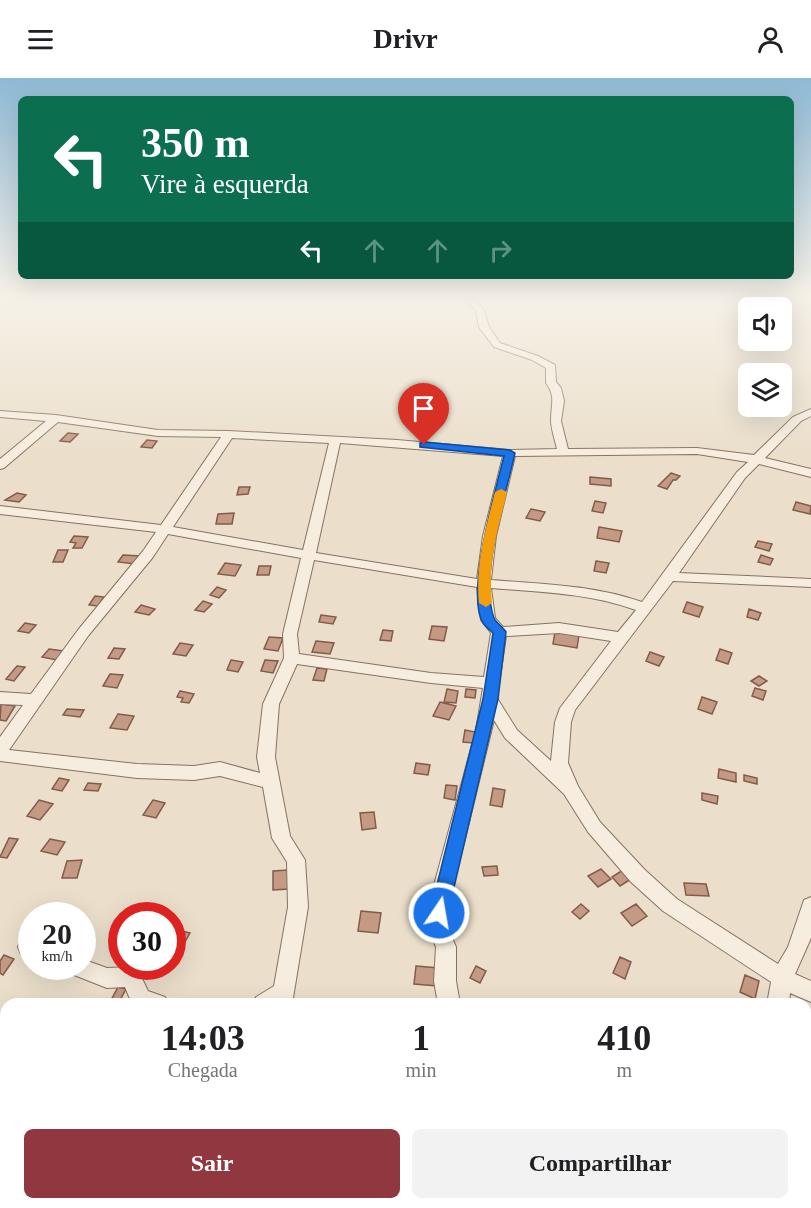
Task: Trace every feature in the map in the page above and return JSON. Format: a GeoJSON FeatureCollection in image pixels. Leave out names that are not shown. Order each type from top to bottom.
{"type":"FeatureCollection","features":[{"type":"Feature","properties":{"kind":"street"},"geometry":{"type":"LineString","coordinates":[[511,350],[535,358],[551,367],[551,383],[556,388],[559,401],[556,421],[563,451]]}},
{"type":"Feature","properties":{"kind":"street"},"geometry":{"type":"LineString","coordinates":[[811,412],[797,419],[755,459],[646,609],[568,708],[559,763],[570,789],[594,827],[638,876],[670,905],[782,978],[811,992]]}},
{"type":"Feature","properties":{"kind":"street"},"geometry":{"type":"LineString","coordinates":[[0,414],[56,418],[158,433],[229,434],[397,443],[510,453],[683,450],[755,459],[811,473]]}},
{"type":"Feature","properties":{"kind":"street"},"geometry":{"type":"LineString","coordinates":[[0,465],[56,418]]}},
{"type":"Feature","properties":{"kind":"street"},"geometry":{"type":"LineString","coordinates":[[0,750],[83,633],[148,554],[229,434]]}},
{"type":"Feature","properties":{"kind":"street"},"geometry":{"type":"LineString","coordinates":[[275,998],[298,907],[296,860],[281,838],[279,818],[269,782],[266,757],[271,704],[292,658],[290,634],[335,441]]}},
{"type":"Feature","properties":{"kind":"street"},"geometry":{"type":"LineString","coordinates":[[510,453],[490,539],[483,584],[488,620],[500,632],[559,628],[623,638]]}},
{"type":"Feature","properties":{"kind":"street"},"geometry":{"type":"LineString","coordinates":[[0,510],[164,530],[309,557],[483,584],[557,587],[624,599],[646,609]]}},
{"type":"Feature","properties":{"kind":"street"},"geometry":{"type":"LineString","coordinates":[[669,577],[810,584]]}},
{"type":"Feature","properties":{"kind":"street"},"geometry":{"type":"LineString","coordinates":[[624,599],[655,595]]}},
{"type":"Feature","properties":{"kind":"street"},"geometry":{"type":"LineString","coordinates":[[448,998],[445,981],[446,947],[437,926],[440,900],[460,828],[491,691],[500,632]]}},
{"type":"Feature","properties":{"kind":"street"},"geometry":{"type":"LineString","coordinates":[[292,658],[431,678],[491,691]]}},
{"type":"Feature","properties":{"kind":"street"},"geometry":{"type":"LineString","coordinates":[[491,691],[511,734],[570,789]]}},
{"type":"Feature","properties":{"kind":"street"},"geometry":{"type":"LineString","coordinates":[[0,698],[34,700]]}},
{"type":"Feature","properties":{"kind":"street"},"geometry":{"type":"LineString","coordinates":[[0,756],[147,772],[194,773],[220,769],[269,782]]}},
{"type":"Feature","properties":{"kind":"street"},"geometry":{"type":"LineString","coordinates":[[779,998],[782,978],[797,950],[811,906]]}},
{"type":"Feature","properties":{"kind":"street"},"geometry":{"type":"LineString","coordinates":[[96,974],[107,978],[131,977],[141,998]]}},
{"type":"Feature","properties":{"kind":"building"},"geometry":{"type":"Polygon","coordinates":[[[68,433],[78,434],[70,442],[60,441],[68,433]]]}},
{"type":"Feature","properties":{"kind":"building"},"geometry":{"type":"Polygon","coordinates":[[[147,440],[157,441],[152,448],[141,447],[147,440]]]}},
{"type":"Feature","properties":{"kind":"building"},"geometry":{"type":"Polygon","coordinates":[[[671,473],[680,476],[673,480],[667,489],[658,486],[671,473]]]}},
{"type":"Feature","properties":{"kind":"building"},"geometry":{"type":"Polygon","coordinates":[[[590,477],[611,479],[611,486],[590,484],[590,477]]]}},
{"type":"Feature","properties":{"kind":"building"},"geometry":{"type":"Polygon","coordinates":[[[239,487],[250,487],[248,494],[237,495],[239,487]]]}},
{"type":"Feature","properties":{"kind":"building"},"geometry":{"type":"Polygon","coordinates":[[[17,493],[26,495],[19,502],[5,500],[17,493]]]}},
{"type":"Feature","properties":{"kind":"building"},"geometry":{"type":"Polygon","coordinates":[[[595,501],[606,503],[603,513],[592,511],[595,501]]]}},
{"type":"Feature","properties":{"kind":"building"},"geometry":{"type":"Polygon","coordinates":[[[796,502],[811,506],[810,514],[793,510],[796,502]]]}},
{"type":"Feature","properties":{"kind":"building"},"geometry":{"type":"Polygon","coordinates":[[[531,509],[545,512],[540,521],[526,518],[531,509]]]}},
{"type":"Feature","properties":{"kind":"building"},"geometry":{"type":"Polygon","coordinates":[[[234,513],[232,524],[216,524],[218,514],[234,513]]]}},
{"type":"Feature","properties":{"kind":"building"},"geometry":{"type":"Polygon","coordinates":[[[599,527],[622,531],[619,542],[597,538],[599,527]]]}},
{"type":"Feature","properties":{"kind":"building"},"geometry":{"type":"Polygon","coordinates":[[[74,536],[88,537],[82,548],[73,548],[76,543],[70,542],[74,536]]]}},
{"type":"Feature","properties":{"kind":"building"},"geometry":{"type":"Polygon","coordinates":[[[758,541],[772,544],[769,551],[755,547],[758,541]]]}},
{"type":"Feature","properties":{"kind":"building"},"geometry":{"type":"Polygon","coordinates":[[[58,550],[68,550],[63,562],[53,562],[58,550]]]}},
{"type":"Feature","properties":{"kind":"building"},"geometry":{"type":"Polygon","coordinates":[[[123,555],[141,556],[136,564],[118,562],[123,555]]]}},
{"type":"Feature","properties":{"kind":"building"},"geometry":{"type":"Polygon","coordinates":[[[761,555],[773,559],[770,565],[758,562],[761,555]]]}},
{"type":"Feature","properties":{"kind":"building"},"geometry":{"type":"Polygon","coordinates":[[[596,561],[609,563],[606,573],[594,571],[596,561]]]}},
{"type":"Feature","properties":{"kind":"building"},"geometry":{"type":"Polygon","coordinates":[[[225,563],[241,565],[235,576],[218,574],[225,563]]]}},
{"type":"Feature","properties":{"kind":"building"},"geometry":{"type":"Polygon","coordinates":[[[259,566],[271,566],[269,575],[257,575],[259,566]]]}},
{"type":"Feature","properties":{"kind":"building"},"geometry":{"type":"Polygon","coordinates":[[[217,587],[226,590],[219,598],[210,595],[217,587]]]}},
{"type":"Feature","properties":{"kind":"building"},"geometry":{"type":"Polygon","coordinates":[[[95,596],[104,597],[98,606],[89,605],[95,596]]]}},
{"type":"Feature","properties":{"kind":"building"},"geometry":{"type":"Polygon","coordinates":[[[203,601],[212,604],[204,612],[195,610],[203,601]]]}},
{"type":"Feature","properties":{"kind":"building"},"geometry":{"type":"Polygon","coordinates":[[[687,602],[703,607],[699,617],[683,612],[687,602]]]}},
{"type":"Feature","properties":{"kind":"building"},"geometry":{"type":"Polygon","coordinates":[[[141,605],[155,609],[149,615],[135,612],[141,605]]]}},
{"type":"Feature","properties":{"kind":"building"},"geometry":{"type":"Polygon","coordinates":[[[749,609],[761,613],[758,620],[747,617],[749,609]]]}},
{"type":"Feature","properties":{"kind":"building"},"geometry":{"type":"Polygon","coordinates":[[[321,615],[336,617],[333,624],[319,622],[321,615]]]}},
{"type":"Feature","properties":{"kind":"building"},"geometry":{"type":"Polygon","coordinates":[[[25,623],[36,625],[29,633],[18,631],[25,623]]]}},
{"type":"Feature","properties":{"kind":"building"},"geometry":{"type":"Polygon","coordinates":[[[432,626],[447,627],[444,641],[429,639],[432,626]]]}},
{"type":"Feature","properties":{"kind":"building"},"geometry":{"type":"Polygon","coordinates":[[[383,630],[393,631],[391,641],[380,640],[383,630]]]}},
{"type":"Feature","properties":{"kind":"building"},"geometry":{"type":"Polygon","coordinates":[[[555,632],[579,635],[577,648],[553,644],[555,632]]]}},
{"type":"Feature","properties":{"kind":"building"},"geometry":{"type":"Polygon","coordinates":[[[269,637],[283,638],[278,651],[264,649],[269,637]]]}},
{"type":"Feature","properties":{"kind":"building"},"geometry":{"type":"Polygon","coordinates":[[[316,641],[334,643],[330,654],[312,652],[316,641]]]}},
{"type":"Feature","properties":{"kind":"building"},"geometry":{"type":"Polygon","coordinates":[[[180,643],[193,645],[186,656],[173,654],[180,643]]]}},
{"type":"Feature","properties":{"kind":"building"},"geometry":{"type":"Polygon","coordinates":[[[114,648],[125,649],[119,659],[108,658],[114,648]]]}},
{"type":"Feature","properties":{"kind":"building"},"geometry":{"type":"Polygon","coordinates":[[[49,649],[64,651],[57,660],[42,657],[49,649]]]}},
{"type":"Feature","properties":{"kind":"building"},"geometry":{"type":"Polygon","coordinates":[[[720,649],[732,653],[728,664],[716,660],[720,649]]]}},
{"type":"Feature","properties":{"kind":"building"},"geometry":{"type":"Polygon","coordinates":[[[650,652],[664,657],[659,666],[646,661],[650,652]]]}},
{"type":"Feature","properties":{"kind":"building"},"geometry":{"type":"Polygon","coordinates":[[[231,660],[243,662],[238,672],[227,670],[231,660]]]}},
{"type":"Feature","properties":{"kind":"building"},"geometry":{"type":"Polygon","coordinates":[[[265,660],[278,661],[273,673],[261,671],[265,660]]]}},
{"type":"Feature","properties":{"kind":"building"},"geometry":{"type":"Polygon","coordinates":[[[17,666],[25,667],[14,681],[6,679],[17,666]]]}},
{"type":"Feature","properties":{"kind":"building"},"geometry":{"type":"Polygon","coordinates":[[[317,668],[327,669],[324,681],[313,680],[317,668]]]}},
{"type":"Feature","properties":{"kind":"building"},"geometry":{"type":"Polygon","coordinates":[[[110,674],[123,675],[117,688],[103,686],[110,674]]]}},
{"type":"Feature","properties":{"kind":"building"},"geometry":{"type":"Polygon","coordinates":[[[759,676],[767,681],[759,686],[751,681],[759,676]]]}},
{"type":"Feature","properties":{"kind":"building"},"geometry":{"type":"Polygon","coordinates":[[[755,688],[766,691],[763,700],[752,696],[755,688]]]}},
{"type":"Feature","properties":{"kind":"building"},"geometry":{"type":"Polygon","coordinates":[[[447,689],[458,691],[456,703],[444,702],[447,689]]]}},
{"type":"Feature","properties":{"kind":"building"},"geometry":{"type":"Polygon","coordinates":[[[466,689],[476,690],[475,698],[465,697],[466,689]]]}},
{"type":"Feature","properties":{"kind":"building"},"geometry":{"type":"Polygon","coordinates":[[[180,691],[194,694],[189,703],[181,702],[183,698],[177,697],[180,691]]]}},
{"type":"Feature","properties":{"kind":"building"},"geometry":{"type":"Polygon","coordinates":[[[702,697],[717,702],[712,714],[698,709],[702,697]]]}},
{"type":"Feature","properties":{"kind":"building"},"geometry":{"type":"Polygon","coordinates":[[[440,702],[456,706],[449,720],[433,716],[440,702]]]}},
{"type":"Feature","properties":{"kind":"building"},"geometry":{"type":"Polygon","coordinates":[[[1,704],[15,706],[6,721],[0,720],[1,704]]]}},
{"type":"Feature","properties":{"kind":"building"},"geometry":{"type":"Polygon","coordinates":[[[67,709],[84,710],[80,717],[63,715],[67,709]]]}},
{"type":"Feature","properties":{"kind":"building"},"geometry":{"type":"Polygon","coordinates":[[[118,714],[134,716],[127,730],[110,728],[118,714]]]}},
{"type":"Feature","properties":{"kind":"building"},"geometry":{"type":"Polygon","coordinates":[[[465,730],[475,732],[473,743],[463,742],[465,730]]]}},
{"type":"Feature","properties":{"kind":"building"},"geometry":{"type":"Polygon","coordinates":[[[416,763],[430,765],[428,775],[414,773],[416,763]]]}},
{"type":"Feature","properties":{"kind":"building"},"geometry":{"type":"Polygon","coordinates":[[[719,769],[736,773],[736,782],[718,778],[719,769]]]}},
{"type":"Feature","properties":{"kind":"building"},"geometry":{"type":"Polygon","coordinates":[[[744,775],[757,778],[757,784],[744,781],[744,775]]]}},
{"type":"Feature","properties":{"kind":"building"},"geometry":{"type":"Polygon","coordinates":[[[59,778],[69,780],[62,791],[52,789],[59,778]]]}},
{"type":"Feature","properties":{"kind":"building"},"geometry":{"type":"Polygon","coordinates":[[[88,783],[101,784],[98,791],[84,790],[88,783]]]}},
{"type":"Feature","properties":{"kind":"building"},"geometry":{"type":"Polygon","coordinates":[[[446,785],[457,786],[455,800],[444,798],[446,785]]]}},
{"type":"Feature","properties":{"kind":"building"},"geometry":{"type":"Polygon","coordinates":[[[493,788],[505,790],[502,807],[490,805],[493,788]]]}},
{"type":"Feature","properties":{"kind":"building"},"geometry":{"type":"Polygon","coordinates":[[[702,793],[718,796],[717,804],[702,800],[702,793]]]}},
{"type":"Feature","properties":{"kind":"building"},"geometry":{"type":"Polygon","coordinates":[[[39,800],[53,804],[40,820],[27,816],[39,800]]]}},
{"type":"Feature","properties":{"kind":"building"},"geometry":{"type":"Polygon","coordinates":[[[153,800],[165,803],[156,818],[143,815],[153,800]]]}},
{"type":"Feature","properties":{"kind":"building"},"geometry":{"type":"Polygon","coordinates":[[[374,812],[376,828],[362,830],[360,813],[374,812]]]}},
{"type":"Feature","properties":{"kind":"building"},"geometry":{"type":"Polygon","coordinates":[[[9,838],[18,839],[7,858],[0,857],[9,838]]]}},
{"type":"Feature","properties":{"kind":"building"},"geometry":{"type":"Polygon","coordinates":[[[50,839],[65,842],[57,855],[41,851],[50,839]]]}},
{"type":"Feature","properties":{"kind":"building"},"geometry":{"type":"Polygon","coordinates":[[[82,860],[77,878],[62,878],[67,861],[82,860]]]}},
{"type":"Feature","properties":{"kind":"building"},"geometry":{"type":"Polygon","coordinates":[[[497,866],[498,875],[484,876],[482,867],[497,866]]]}},
{"type":"Feature","properties":{"kind":"building"},"geometry":{"type":"Polygon","coordinates":[[[601,869],[611,879],[598,887],[588,876],[601,869]]]}},
{"type":"Feature","properties":{"kind":"building"},"geometry":{"type":"Polygon","coordinates":[[[288,870],[289,889],[273,890],[273,871],[288,870]]]}},
{"type":"Feature","properties":{"kind":"building"},"geometry":{"type":"Polygon","coordinates":[[[623,870],[631,879],[620,886],[612,877],[623,870]]]}},
{"type":"Feature","properties":{"kind":"building"},"geometry":{"type":"Polygon","coordinates":[[[684,883],[706,884],[709,896],[686,895],[684,883]]]}},
{"type":"Feature","properties":{"kind":"building"},"geometry":{"type":"Polygon","coordinates":[[[581,904],[589,911],[580,919],[572,912],[581,904]]]}},
{"type":"Feature","properties":{"kind":"building"},"geometry":{"type":"Polygon","coordinates":[[[636,904],[647,916],[632,926],[621,913],[636,904]]]}},
{"type":"Feature","properties":{"kind":"building"},"geometry":{"type":"Polygon","coordinates":[[[361,911],[381,913],[378,933],[358,931],[361,911]]]}},
{"type":"Feature","properties":{"kind":"building"},"geometry":{"type":"Polygon","coordinates":[[[4,955],[14,959],[3,975],[0,973],[0,961],[4,955]]]}},
{"type":"Feature","properties":{"kind":"building"},"geometry":{"type":"Polygon","coordinates":[[[620,957],[631,962],[625,979],[613,973],[620,957]]]}},
{"type":"Feature","properties":{"kind":"building"},"geometry":{"type":"Polygon","coordinates":[[[416,966],[439,968],[437,986],[414,984],[416,966]]]}},
{"type":"Feature","properties":{"kind":"building"},"geometry":{"type":"Polygon","coordinates":[[[476,966],[486,971],[480,983],[470,978],[476,966]]]}},
{"type":"Feature","properties":{"kind":"building"},"geometry":{"type":"Polygon","coordinates":[[[745,975],[759,981],[755,998],[740,992],[745,975]]]}},
{"type":"Feature","properties":{"kind":"building"},"geometry":{"type":"Polygon","coordinates":[[[118,987],[126,989],[121,998],[112,998],[118,987]]]}},
{"type":"Feature","properties":{"kind":"slow traffic"},"geometry":{"type":"LineString","coordinates":[[486,603],[483,584],[501,492]]}},
{"type":"Feature","properties":{"kind":"route"},"geometry":{"type":"LineString","coordinates":[[424,445],[510,453],[490,539],[483,584],[488,620],[500,632],[490,699],[460,828],[440,900],[439,913]]}}]}
